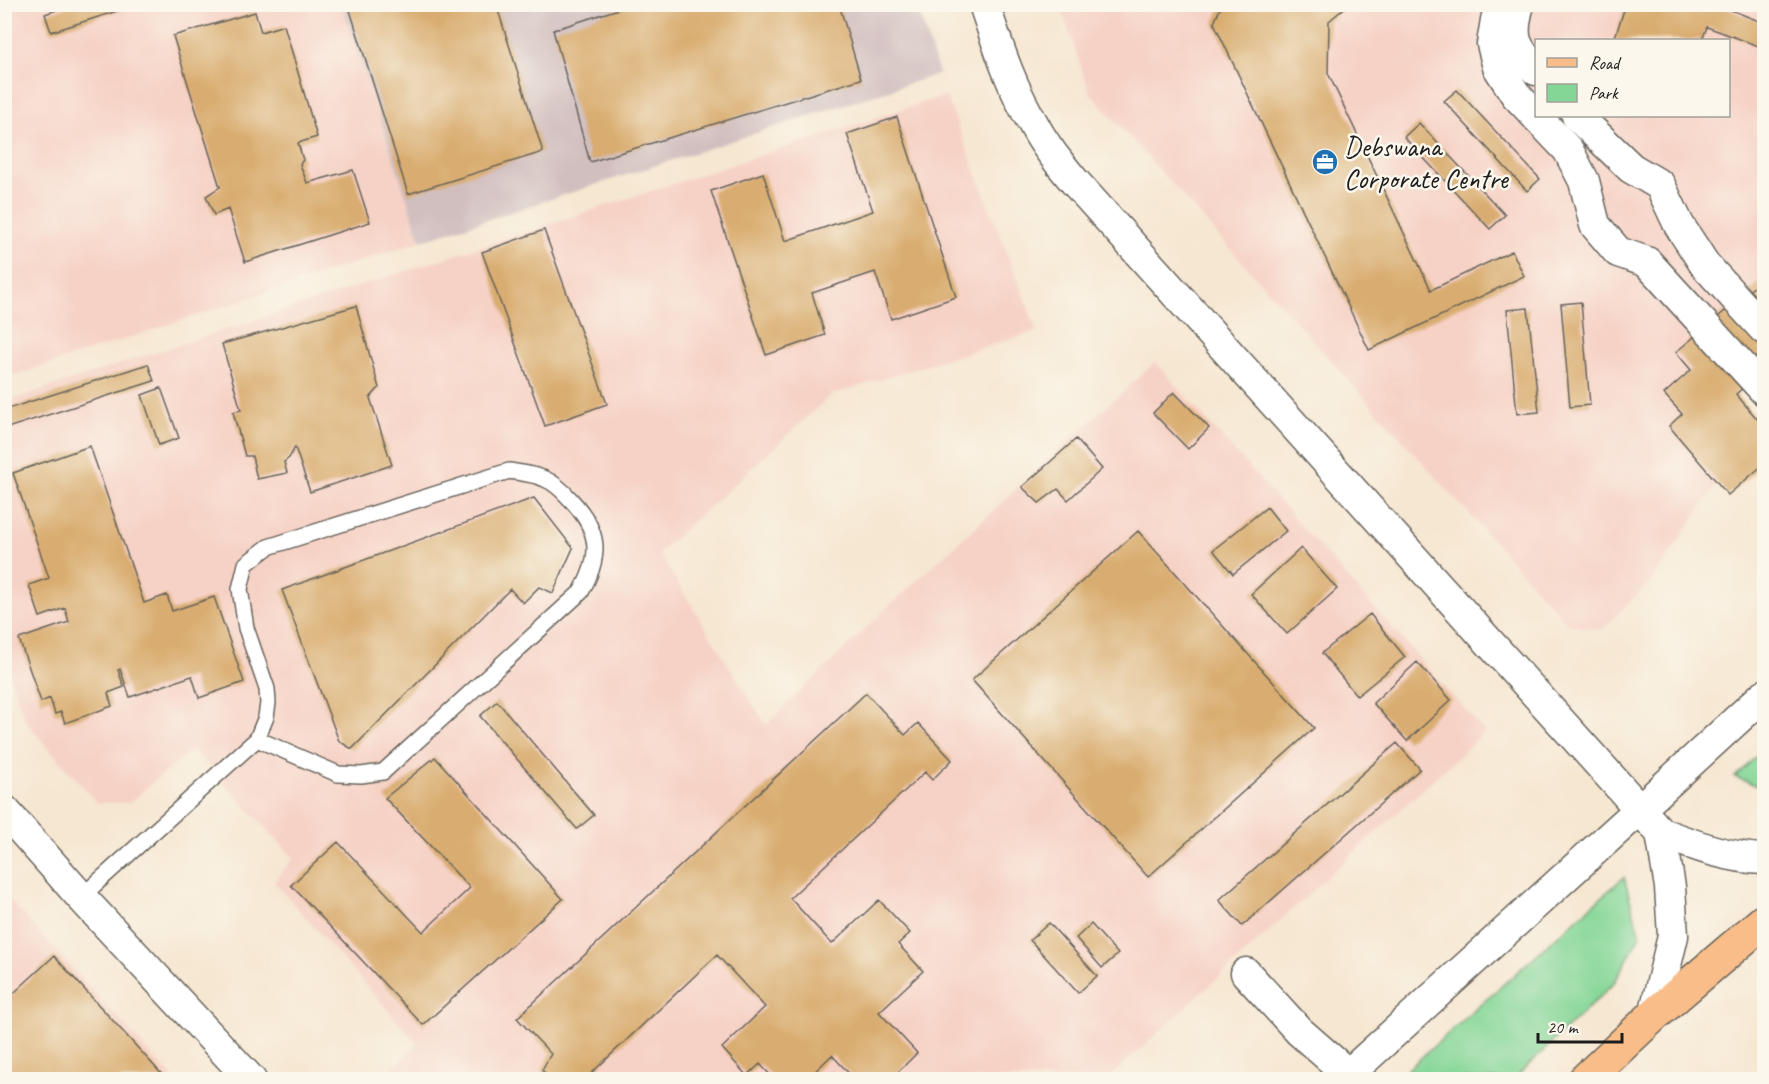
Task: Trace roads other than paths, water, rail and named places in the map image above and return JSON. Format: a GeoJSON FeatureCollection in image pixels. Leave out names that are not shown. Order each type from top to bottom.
{"type":"FeatureCollection","features":[{"type":"Feature","properties":{"kind":"main road"},"geometry":{"type":"LineString","coordinates":[[1584,1080],[1654,1015],[1764,921]]}},
{"type":"Feature","properties":{"kind":"street"},"geometry":{"type":"LineString","coordinates":[[984,4],[1017,95],[1034,126],[1075,182],[1661,833],[1723,853],[1764,859]]}},
{"type":"Feature","properties":{"kind":"street"},"geometry":{"type":"LineString","coordinates":[[1500,4],[1492,44],[1498,68],[1516,94],[1535,114]]}},
{"type":"Feature","properties":{"kind":"street"},"geometry":{"type":"LineString","coordinates":[[1519,4],[1514,25],[1519,50],[1535,69]]}},
{"type":"Feature","properties":{"kind":"street"},"geometry":{"type":"LineString","coordinates":[[1537,117],[1568,150],[1584,181],[1596,225],[1618,252],[1647,262],[1764,390]]}},
{"type":"Feature","properties":{"kind":"street"},"geometry":{"type":"LineString","coordinates":[[1578,117],[1631,168],[1660,185],[1679,225],[1705,265],[1764,329]]}},
{"type":"Feature","properties":{"kind":"street"},"geometry":{"type":"LineString","coordinates":[[1246,973],[1345,1077],[1764,695]]}},
{"type":"Feature","properties":{"kind":"street"},"geometry":{"type":"LineString","coordinates":[[4,810],[250,1080]]}},
{"type":"Feature","properties":{"kind":"street"},"geometry":{"type":"LineString","coordinates":[[1654,1015],[1673,936],[1670,887],[1661,833]]}},
{"type":"Feature","properties":{"kind":"lane"},"geometry":{"type":"LineString","coordinates":[[81,897],[257,739],[266,717],[268,702],[267,689],[246,628],[240,589],[246,564],[268,548],[509,471],[547,479],[583,513],[594,532],[595,553],[591,574],[581,592],[383,771],[361,775],[338,774],[257,739]]}},
{"type":"Feature","properties":{"kind":"place","name":"Debswana Corporate Centre"},"geometry":{"type":"Point","coordinates":[1325,162]}}]}
